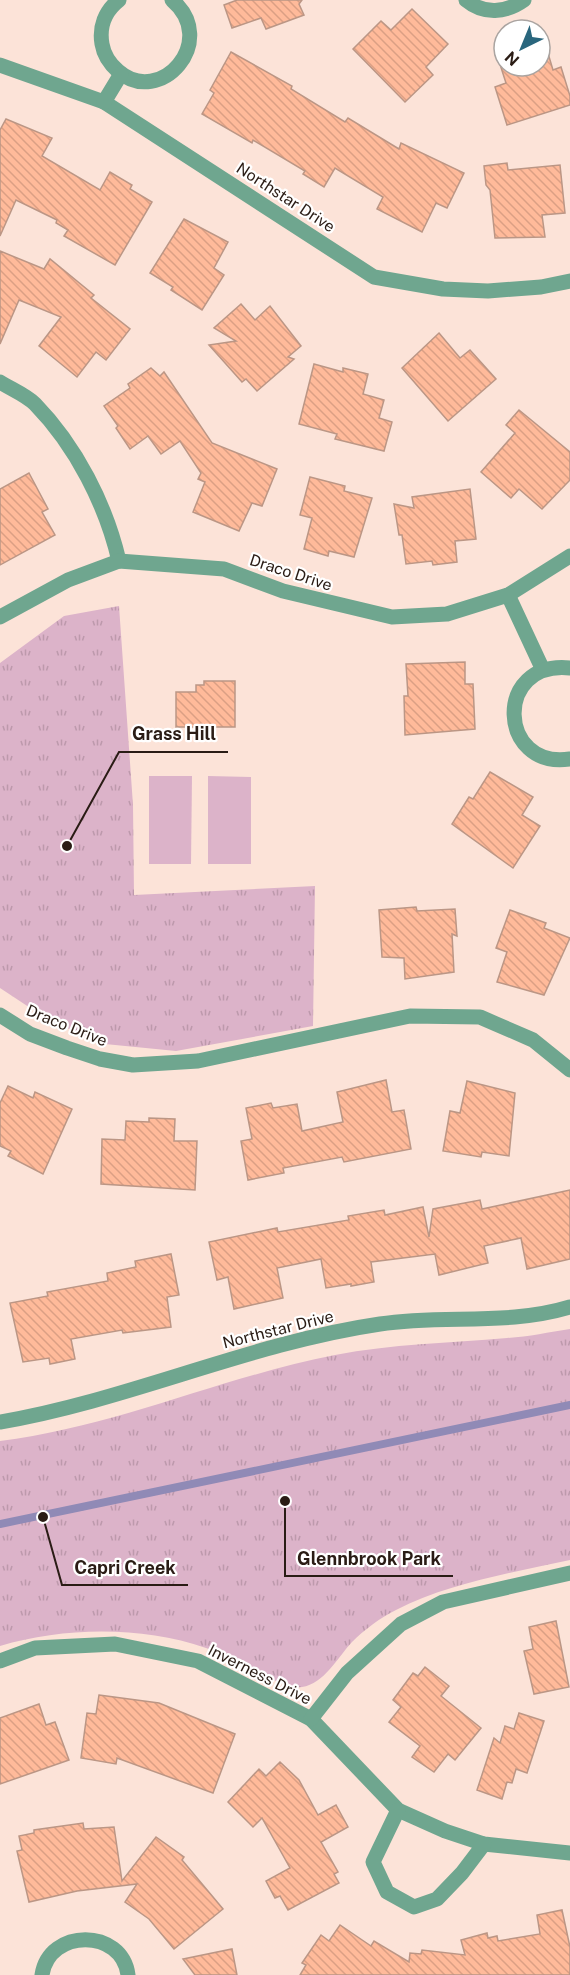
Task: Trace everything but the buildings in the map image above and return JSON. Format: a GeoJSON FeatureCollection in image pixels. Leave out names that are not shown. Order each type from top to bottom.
{"type":"FeatureCollection","features":[{"type":"Feature","properties":{"kind":"street"},"geometry":{"type":"LineString","coordinates":[[119,0],[103,20],[100,35],[103,50],[110,64],[121,74],[134,80],[161,78],[174,71],[183,61],[189,49],[190,34],[187,20],[172,0]]}},
{"type":"Feature","properties":{"kind":"street"},"geometry":{"type":"LineString","coordinates":[[466,0],[485,10],[498,11],[512,8],[524,0]]}},
{"type":"Feature","properties":{"kind":"street","name":"Northstar Drive"},"geometry":{"type":"LineString","coordinates":[[0,65],[104,102],[374,277],[443,289],[488,291],[541,287],[570,281]]}},
{"type":"Feature","properties":{"kind":"street"},"geometry":{"type":"LineString","coordinates":[[104,102],[121,74]]}},
{"type":"Feature","properties":{"kind":"street"},"geometry":{"type":"LineString","coordinates":[[0,382],[34,403],[79,460],[112,533],[119,561]]}},
{"type":"Feature","properties":{"kind":"street","name":"Draco Drive"},"geometry":{"type":"LineString","coordinates":[[0,617],[68,580],[119,561],[224,569],[284,591],[392,616],[447,614],[508,595],[570,556]]}},
{"type":"Feature","properties":{"kind":"street"},"geometry":{"type":"LineString","coordinates":[[508,595],[543,670]]}},
{"type":"Feature","properties":{"kind":"street"},"geometry":{"type":"LineString","coordinates":[[570,668],[557,667],[543,670],[530,678],[519,691],[514,706],[514,722],[519,737],[530,750],[543,758],[559,761],[570,759]]}},
{"type":"Feature","properties":{"kind":"street","name":"Draco Drive"},"geometry":{"type":"LineString","coordinates":[[0,1015],[30,1034],[67,1048],[100,1059],[133,1065],[198,1061],[410,1016],[480,1017],[533,1040],[570,1070]]}},
{"type":"Feature","properties":{"kind":"street","name":"Northstar Drive"},"geometry":{"type":"LineString","coordinates":[[0,1422],[72,1407],[273,1346],[381,1323],[541,1316],[570,1307]]}},
{"type":"Feature","properties":{"kind":"street"},"geometry":{"type":"LineString","coordinates":[[311,1719],[347,1673],[401,1624],[444,1602],[570,1573]]}},
{"type":"Feature","properties":{"kind":"street","name":"Inverness Drive"},"geometry":{"type":"LineString","coordinates":[[0,1661],[35,1648],[115,1644],[198,1661],[311,1719],[398,1810],[445,1831],[484,1844],[570,1853]]}},
{"type":"Feature","properties":{"kind":"street"},"geometry":{"type":"LineString","coordinates":[[398,1810],[373,1862],[387,1892],[414,1907],[437,1899],[462,1873],[484,1844]]}},
{"type":"Feature","properties":{"kind":"street"},"geometry":{"type":"LineString","coordinates":[[42,1975],[48,1958],[58,1948],[70,1941],[85,1938],[99,1940],[112,1947],[122,1957],[128,1975]]}},
{"type":"Feature","properties":{"kind":"green space"},"geometry":{"type":"Polygon","coordinates":[[[119,606],[133,805],[134,895],[315,886],[313,1026],[176,1051],[105,1044],[50,1021],[0,988],[0,663],[64,616],[119,606]]]}},
{"type":"Feature","properties":{"kind":"green space"},"geometry":{"type":"Polygon","coordinates":[[[149,776],[192,776],[191,864],[149,864],[149,776]]]}},
{"type":"Feature","properties":{"kind":"green space"},"geometry":{"type":"Polygon","coordinates":[[[208,776],[251,777],[251,864],[208,864],[208,776]]]}},
{"type":"Feature","properties":{"kind":"green space"},"geometry":{"type":"Polygon","coordinates":[[[570,1329],[570,1560],[459,1586],[396,1610],[378,1620],[356,1638],[317,1681],[302,1687],[282,1684],[206,1648],[156,1636],[77,1632],[50,1635],[0,1646],[0,1441],[85,1425],[293,1364],[335,1355],[399,1346],[523,1337],[570,1329]]]}},
{"type":"Feature","properties":{"kind":"waterway"},"geometry":{"type":"LineString","coordinates":[[0,1524],[570,1405]]}},
{"type":"Feature","properties":{"kind":"place","name":"Grass Hill"},"geometry":{"type":"Point","coordinates":[67,846]}},
{"type":"Feature","properties":{"kind":"place","name":"Glennbrook Park"},"geometry":{"type":"Point","coordinates":[285,1501]}},
{"type":"Feature","properties":{"kind":"place","name":"Capri Creek"},"geometry":{"type":"Point","coordinates":[43,1517]}}]}
